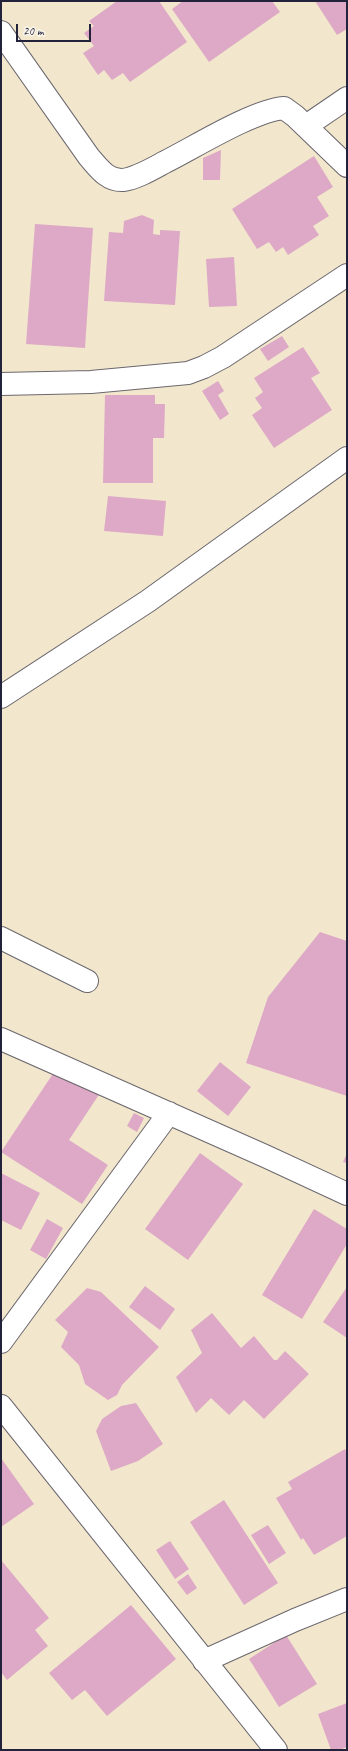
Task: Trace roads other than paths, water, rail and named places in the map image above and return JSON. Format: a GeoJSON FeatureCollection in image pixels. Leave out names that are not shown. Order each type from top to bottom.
{"type":"FeatureCollection","features":[{"type":"Feature","properties":{"kind":"street"},"geometry":{"type":"LineString","coordinates":[[1,32],[89,157],[105,176],[122,180],[142,174],[273,109],[284,108],[306,126],[347,166]]}},
{"type":"Feature","properties":{"kind":"street"},"geometry":{"type":"LineString","coordinates":[[306,126],[347,98]]}},
{"type":"Feature","properties":{"kind":"street"},"geometry":{"type":"LineString","coordinates":[[1,384],[91,382],[188,373],[204,367],[222,357],[347,275]]}},
{"type":"Feature","properties":{"kind":"street"},"geometry":{"type":"LineString","coordinates":[[1,697],[148,601],[347,458]]}},
{"type":"Feature","properties":{"kind":"street"},"geometry":{"type":"LineString","coordinates":[[1,938],[87,981]]}},
{"type":"Feature","properties":{"kind":"street"},"geometry":{"type":"LineString","coordinates":[[1,1039],[347,1194]]}},
{"type":"Feature","properties":{"kind":"street"},"geometry":{"type":"LineString","coordinates":[[1,1342],[169,1113]]}},
{"type":"Feature","properties":{"kind":"street"},"geometry":{"type":"LineString","coordinates":[[1,1406],[276,1750]]}},
{"type":"Feature","properties":{"kind":"street"},"geometry":{"type":"LineString","coordinates":[[204,1661],[295,1620],[347,1599]]}}]}
